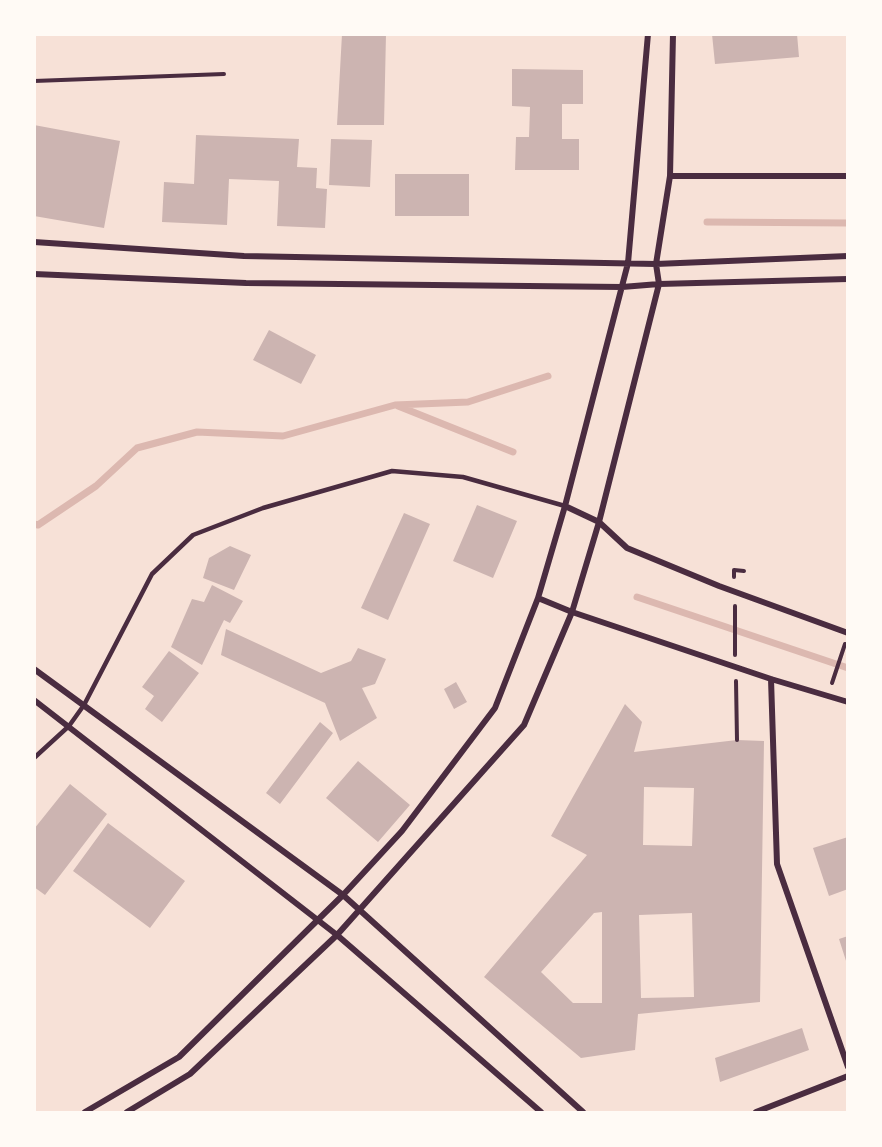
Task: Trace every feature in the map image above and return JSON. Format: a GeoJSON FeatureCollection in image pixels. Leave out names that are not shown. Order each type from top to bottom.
{"type":"FeatureCollection","features":[{"type":"Feature","properties":{"kind":"street"},"geometry":{"type":"LineString","coordinates":[[85,1113],[179,1057],[318,920],[402,831],[495,708],[538,598],[566,506],[628,263],[648,34]]}},
{"type":"Feature","properties":{"kind":"street"},"geometry":{"type":"LineString","coordinates":[[127,1113],[190,1074],[337,935],[524,725],[572,612],[599,522],[659,284],[656,264],[670,176],[674,34]]}},
{"type":"Feature","properties":{"kind":"street"},"geometry":{"type":"LineString","coordinates":[[670,176],[848,176]]}},
{"type":"Feature","properties":{"kind":"street"},"geometry":{"type":"LineString","coordinates":[[34,242],[244,256],[656,264],[848,256]]}},
{"type":"Feature","properties":{"kind":"street"},"geometry":{"type":"LineString","coordinates":[[34,274],[246,283],[622,287],[848,279]]}},
{"type":"Feature","properties":{"kind":"street"},"geometry":{"type":"LineString","coordinates":[[566,506],[599,522],[627,548],[848,635]]}},
{"type":"Feature","properties":{"kind":"street"},"geometry":{"type":"LineString","coordinates":[[538,598],[572,612],[771,679],[848,702]]}},
{"type":"Feature","properties":{"kind":"street"},"geometry":{"type":"LineString","coordinates":[[34,669],[343,895],[583,1113]]}},
{"type":"Feature","properties":{"kind":"street"},"geometry":{"type":"LineString","coordinates":[[771,679],[777,864],[848,1067]]}},
{"type":"Feature","properties":{"kind":"street"},"geometry":{"type":"LineString","coordinates":[[34,700],[337,935],[541,1113]]}},
{"type":"Feature","properties":{"kind":"street"},"geometry":{"type":"LineString","coordinates":[[756,1113],[848,1076]]}},
{"type":"Feature","properties":{"kind":"lane"},"geometry":{"type":"LineString","coordinates":[[34,758],[69,726],[84,705],[152,574],[193,535],[263,508],[392,471],[463,477],[566,506]]}},
{"type":"Feature","properties":{"kind":"path"},"geometry":{"type":"LineString","coordinates":[[34,81],[224,74]]}},
{"type":"Feature","properties":{"kind":"path"},"geometry":{"type":"LineString","coordinates":[[734,570],[744,571]]}},
{"type":"Feature","properties":{"kind":"path"},"geometry":{"type":"LineString","coordinates":[[828,695],[848,635]]}},
{"type":"Feature","properties":{"kind":"building"},"geometry":{"type":"Polygon","coordinates":[[[342,34],[386,34],[384,125],[337,125],[342,34]]]}},
{"type":"Feature","properties":{"kind":"building"},"geometry":{"type":"Polygon","coordinates":[[[712,34],[797,34],[799,57],[715,64],[712,34]]]}},
{"type":"Feature","properties":{"kind":"building"},"geometry":{"type":"Polygon","coordinates":[[[512,69],[583,70],[583,104],[562,104],[562,139],[579,139],[579,170],[515,170],[516,137],[529,137],[530,107],[512,106],[512,69]]]}},
{"type":"Feature","properties":{"kind":"building"},"geometry":{"type":"Polygon","coordinates":[[[34,125],[120,141],[104,228],[34,216],[34,125]]]}},
{"type":"Feature","properties":{"kind":"building"},"geometry":{"type":"Polygon","coordinates":[[[196,135],[299,139],[297,167],[317,168],[316,188],[327,189],[325,228],[277,226],[279,181],[229,179],[227,225],[162,222],[164,182],[194,184],[196,135]]]}},
{"type":"Feature","properties":{"kind":"building"},"geometry":{"type":"Polygon","coordinates":[[[331,139],[372,140],[370,187],[329,185],[331,139]]]}},
{"type":"Feature","properties":{"kind":"building"},"geometry":{"type":"Polygon","coordinates":[[[395,174],[469,174],[469,216],[395,216],[395,174]]]}},
{"type":"Feature","properties":{"kind":"building"},"geometry":{"type":"Polygon","coordinates":[[[269,330],[316,355],[301,384],[253,360],[269,330]]]}},
{"type":"Feature","properties":{"kind":"building"},"geometry":{"type":"Polygon","coordinates":[[[477,505],[517,521],[493,578],[453,561],[477,505]]]}},
{"type":"Feature","properties":{"kind":"building"},"geometry":{"type":"Polygon","coordinates":[[[404,513],[430,524],[388,620],[361,608],[404,513]]]}},
{"type":"Feature","properties":{"kind":"building"},"geometry":{"type":"Polygon","coordinates":[[[230,546],[251,555],[234,590],[203,578],[209,558],[230,546]]]}},
{"type":"Feature","properties":{"kind":"building"},"geometry":{"type":"Polygon","coordinates":[[[212,585],[243,601],[230,623],[224,620],[202,665],[171,647],[192,599],[204,602],[212,585]]]}},
{"type":"Feature","properties":{"kind":"building"},"geometry":{"type":"Polygon","coordinates":[[[226,629],[321,673],[351,661],[358,648],[386,659],[375,684],[362,688],[377,718],[340,741],[325,703],[221,655],[226,629]]]}},
{"type":"Feature","properties":{"kind":"building"},"geometry":{"type":"Polygon","coordinates":[[[169,651],[199,673],[162,722],[145,709],[154,696],[142,687],[169,651]]]}},
{"type":"Feature","properties":{"kind":"building"},"geometry":{"type":"Polygon","coordinates":[[[456,682],[467,702],[454,709],[444,689],[456,682]]]}},
{"type":"Feature","properties":{"kind":"building"},"geometry":{"type":"Polygon","coordinates":[[[625,704],[642,722],[634,752],[737,740],[764,741],[760,1002],[638,1014],[635,1050],[581,1058],[484,977],[587,855],[551,836],[625,704]],[[644,787],[643,845],[692,846],[694,788],[644,787]],[[602,912],[594,913],[541,972],[573,1003],[602,1003],[602,912]],[[692,913],[639,915],[641,998],[694,997],[692,913]]]}},
{"type":"Feature","properties":{"kind":"building"},"geometry":{"type":"Polygon","coordinates":[[[320,722],[333,733],[280,804],[266,793],[320,722]]]}},
{"type":"Feature","properties":{"kind":"building"},"geometry":{"type":"Polygon","coordinates":[[[358,761],[410,805],[378,842],[326,798],[358,761]]]}},
{"type":"Feature","properties":{"kind":"building"},"geometry":{"type":"Polygon","coordinates":[[[70,784],[107,814],[45,895],[34,887],[34,829],[70,784]]]}},
{"type":"Feature","properties":{"kind":"building"},"geometry":{"type":"Polygon","coordinates":[[[108,823],[185,881],[150,928],[73,871],[108,823]]]}},
{"type":"Feature","properties":{"kind":"building"},"geometry":{"type":"Polygon","coordinates":[[[848,837],[848,889],[829,896],[813,848],[848,837]]]}},
{"type":"Feature","properties":{"kind":"building"},"geometry":{"type":"Polygon","coordinates":[[[848,936],[848,964],[847,964],[839,939],[848,936]]]}},
{"type":"Feature","properties":{"kind":"building"},"geometry":{"type":"Polygon","coordinates":[[[802,1028],[809,1050],[720,1082],[715,1058],[802,1028]]]}},
{"type":"Feature","properties":{"kind":"waterway"},"geometry":{"type":"LineString","coordinates":[[707,222],[848,223]]}},
{"type":"Feature","properties":{"kind":"waterway"},"geometry":{"type":"LineString","coordinates":[[34,524],[38,525],[96,486],[137,448],[197,432],[283,436],[395,405],[468,402],[548,376]]}},
{"type":"Feature","properties":{"kind":"waterway"},"geometry":{"type":"LineString","coordinates":[[398,406],[513,452]]}},
{"type":"Feature","properties":{"kind":"waterway"},"geometry":{"type":"LineString","coordinates":[[637,597],[848,668]]}}]}
